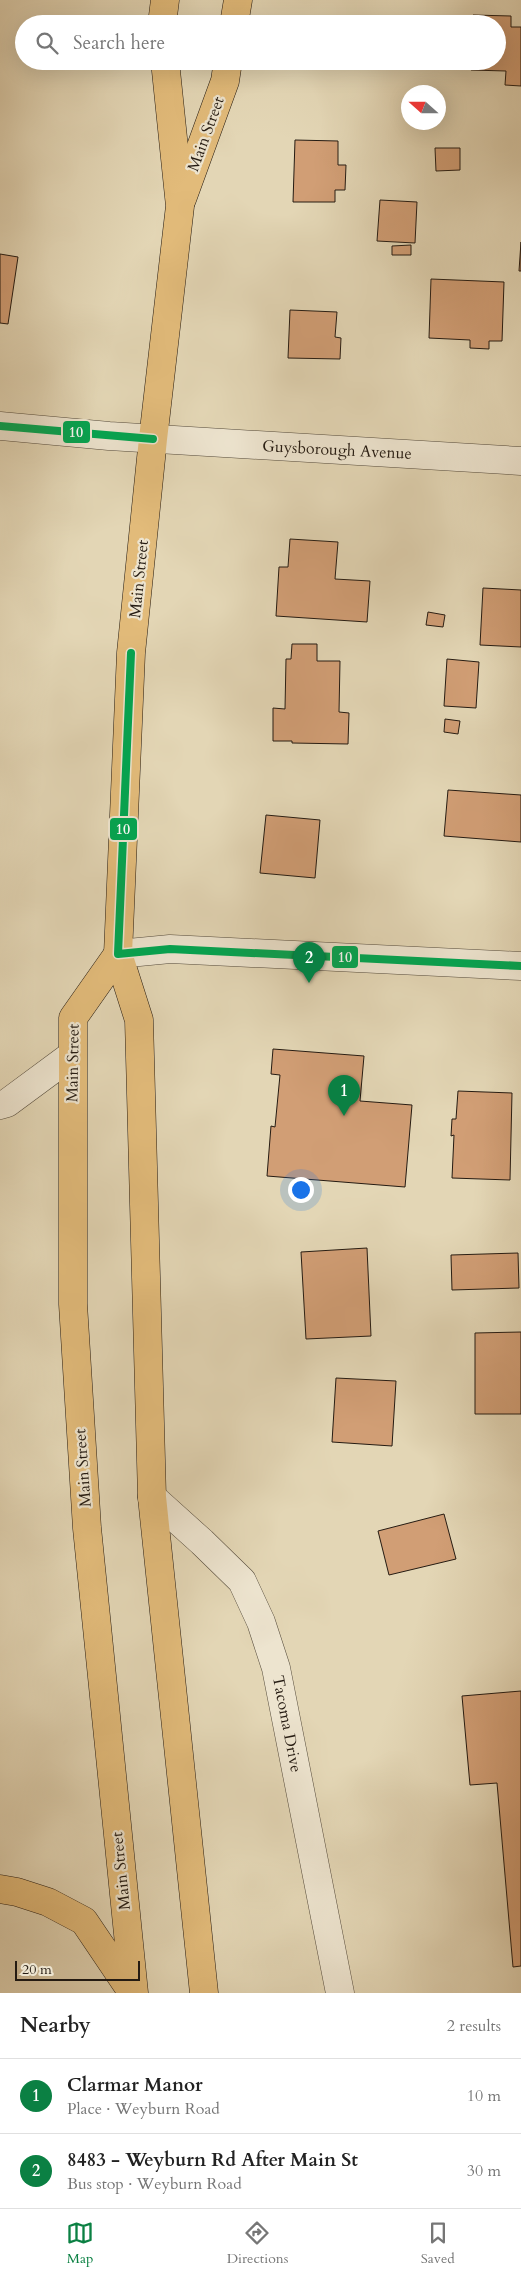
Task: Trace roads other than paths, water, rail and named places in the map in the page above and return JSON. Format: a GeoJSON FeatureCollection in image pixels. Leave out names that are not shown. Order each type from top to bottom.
{"type":"FeatureCollection","features":[{"type":"Feature","properties":{"kind":"main road"},"geometry":{"type":"LineString","coordinates":[[163,15],[165,0]]}},
{"type":"Feature","properties":{"kind":"main road"},"geometry":{"type":"LineString","coordinates":[[236,15],[238,0]]}},
{"type":"Feature","properties":{"kind":"main road","name":"Main Street"},"geometry":{"type":"LineString","coordinates":[[166,70],[180,206],[131,653],[118,954],[139,1020],[152,1497],[204,1993]]}},
{"type":"Feature","properties":{"kind":"main road","name":"Main Street"},"geometry":{"type":"LineString","coordinates":[[180,206],[225,81],[227,70]]}},
{"type":"Feature","properties":{"kind":"main road","name":"Main Street"},"geometry":{"type":"LineString","coordinates":[[118,954],[73,1018],[73,1304],[87,1528],[133,1993]]}},
{"type":"Feature","properties":{"kind":"main road"},"geometry":{"type":"LineString","coordinates":[[0,1889],[18,1892],[48,1902],[84,1921],[133,1993]]}},
{"type":"Feature","properties":{"kind":"street","name":"Guysborough Avenue"},"geometry":{"type":"LineString","coordinates":[[0,426],[153,439],[521,461]]}},
{"type":"Feature","properties":{"kind":"street"},"geometry":{"type":"LineString","coordinates":[[118,954],[170,949],[521,966]]}},
{"type":"Feature","properties":{"kind":"street"},"geometry":{"type":"LineString","coordinates":[[0,1105],[7,1103],[72,1055]]}},
{"type":"Feature","properties":{"kind":"street","name":"Tacoma Drive"},"geometry":{"type":"LineString","coordinates":[[152,1497],[242,1581],[261,1622],[276,1668],[340,1993]]}},
{"type":"Feature","properties":{"kind":"place","name":"8483 - Weyburn Rd After Main St"},"geometry":{"type":"Point","coordinates":[309,983]}},
{"type":"Feature","properties":{"kind":"place","name":"Clarmar Manor"},"geometry":{"type":"Point","coordinates":[344,1116]}}]}
